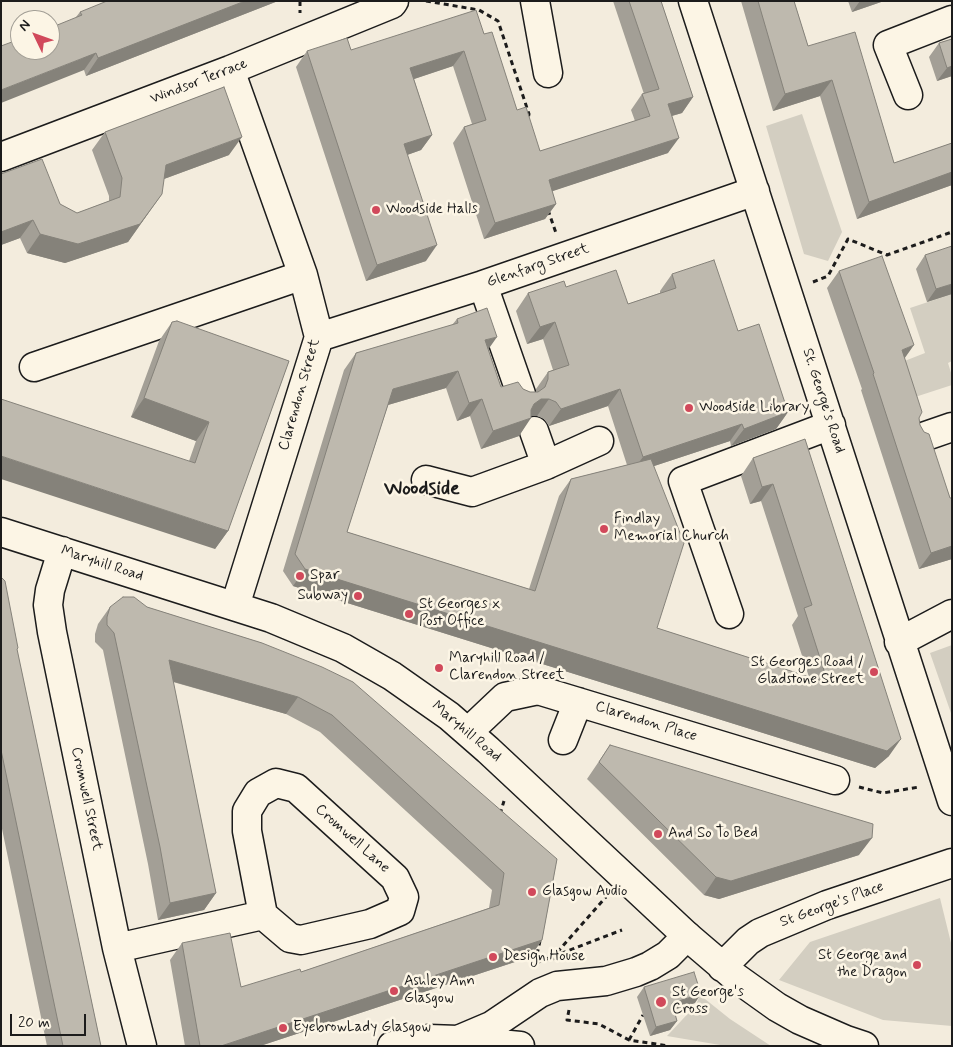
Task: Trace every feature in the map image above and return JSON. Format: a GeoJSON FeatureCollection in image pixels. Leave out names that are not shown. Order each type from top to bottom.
{"type":"FeatureCollection","features":[{"type":"Feature","properties":{"kind":"street","name":"Windsor Terrace"},"geometry":{"type":"LineString","coordinates":[[1,158],[230,70],[392,4],[394,1]]}},
{"type":"Feature","properties":{"kind":"street"},"geometry":{"type":"LineString","coordinates":[[535,1],[548,73]]}},
{"type":"Feature","properties":{"kind":"street","name":"St. George's Road"},"geometry":{"type":"LineString","coordinates":[[693,1],[949,792]]}},
{"type":"Feature","properties":{"kind":"street"},"geometry":{"type":"LineString","coordinates":[[908,95],[888,46],[952,20]]}},
{"type":"Feature","properties":{"kind":"street","name":"Clarendon Street"},"geometry":{"type":"LineString","coordinates":[[230,70],[303,275],[319,338],[235,606]]}},
{"type":"Feature","properties":{"kind":"street","name":"Glenfarg Street"},"geometry":{"type":"LineString","coordinates":[[319,338],[484,285],[755,191]]}},
{"type":"Feature","properties":{"kind":"street"},"geometry":{"type":"LineString","coordinates":[[34,367],[303,275]]}},
{"type":"Feature","properties":{"kind":"street"},"geometry":{"type":"LineString","coordinates":[[484,285],[521,394]]}},
{"type":"Feature","properties":{"kind":"street"},"geometry":{"type":"LineString","coordinates":[[729,614],[683,481],[831,425]]}},
{"type":"Feature","properties":{"kind":"street"},"geometry":{"type":"LineString","coordinates":[[923,437],[952,427]]}},
{"type":"Feature","properties":{"kind":"street"},"geometry":{"type":"LineString","coordinates":[[534,431],[546,465]]}},
{"type":"Feature","properties":{"kind":"street"},"geometry":{"type":"LineString","coordinates":[[426,480],[472,492],[546,465],[599,441]]}},
{"type":"Feature","properties":{"kind":"street","name":"Maryhill Road"},"geometry":{"type":"LineString","coordinates":[[1,532],[235,606],[319,637],[356,655],[392,676],[415,691],[468,732],[520,778],[722,967],[751,989],[800,1020],[830,1034],[864,1046]]}},
{"type":"Feature","properties":{"kind":"street","name":"Cromwell Street"},"geometry":{"type":"LineString","coordinates":[[62,551],[50,590],[48,605],[52,632],[117,948],[142,1046]]}},
{"type":"Feature","properties":{"kind":"street"},"geometry":{"type":"LineString","coordinates":[[899,642],[952,614]]}},
{"type":"Feature","properties":{"kind":"street","name":"Clarendon Place"},"geometry":{"type":"LineString","coordinates":[[468,732],[504,697],[538,690],[835,780]]}},
{"type":"Feature","properties":{"kind":"street"},"geometry":{"type":"LineString","coordinates":[[563,740],[578,702]]}},
{"type":"Feature","properties":{"kind":"street","name":"Cromwell Lane"},"geometry":{"type":"LineString","coordinates":[[276,783],[296,788],[394,878],[404,896],[400,911],[370,924],[301,940],[290,938],[263,915],[246,831],[247,811],[258,793],[276,783]]}},
{"type":"Feature","properties":{"kind":"street","name":"St George's Place"},"geometry":{"type":"LineString","coordinates":[[722,967],[748,941],[766,930],[827,905],[952,863]]}},
{"type":"Feature","properties":{"kind":"street"},"geometry":{"type":"LineString","coordinates":[[117,948],[263,915]]}},
{"type":"Feature","properties":{"kind":"street"},"geometry":{"type":"LineString","coordinates":[[458,1040],[491,1026],[540,993],[557,986],[606,981],[643,970],[668,955],[687,936]]}},
{"type":"Feature","properties":{"kind":"street"},"geometry":{"type":"LineString","coordinates":[[392,1046],[429,1039],[520,1046]]}},
{"type":"Feature","properties":{"kind":"path"},"geometry":{"type":"LineString","coordinates":[[426,1],[479,10],[498,21],[530,114],[527,121]]}},
{"type":"Feature","properties":{"kind":"path"},"geometry":{"type":"LineString","coordinates":[[545,202],[564,257]]}},
{"type":"Feature","properties":{"kind":"path"},"geometry":{"type":"LineString","coordinates":[[788,292],[828,276],[848,239],[888,254],[952,232]]}},
{"type":"Feature","properties":{"kind":"path"},"geometry":{"type":"LineString","coordinates":[[835,780],[883,793],[949,792]]}},
{"type":"Feature","properties":{"kind":"path"},"geometry":{"type":"LineString","coordinates":[[554,956],[608,896]]}},
{"type":"Feature","properties":{"kind":"path"},"geometry":{"type":"LineString","coordinates":[[541,934],[536,963],[622,930]]}},
{"type":"Feature","properties":{"kind":"path"},"geometry":{"type":"LineString","coordinates":[[629,1040],[643,1015]]}},
{"type":"Feature","properties":{"kind":"path"},"geometry":{"type":"LineString","coordinates":[[567,1020],[598,1024],[629,1040],[669,1046]]}},
{"type":"Feature","properties":{"kind":"shaded area"},"geometry":{"type":"Polygon","coordinates":[[[802,114],[842,232],[828,261],[804,254],[766,126],[802,114]]]}},
{"type":"Feature","properties":{"kind":"shaded area"},"geometry":{"type":"Polygon","coordinates":[[[952,294],[952,361],[948,363],[952,376],[952,385],[912,398],[902,362],[925,353],[910,308],[952,294]]]}},
{"type":"Feature","properties":{"kind":"shaded area"},"geometry":{"type":"Polygon","coordinates":[[[952,645],[952,716],[930,653],[952,645]]]}},
{"type":"Feature","properties":{"kind":"shaded area"},"geometry":{"type":"Polygon","coordinates":[[[940,898],[952,947],[952,1026],[883,1020],[779,980],[810,942],[940,898]]]}},
{"type":"Feature","properties":{"kind":"shaded area"},"geometry":{"type":"Polygon","coordinates":[[[700,995],[730,1019],[771,1046],[726,1046],[667,1036],[696,1005],[700,995]]]}},
{"type":"Feature","properties":{"kind":"building"},"geometry":{"type":"Polygon","coordinates":[[[107,1],[245,1],[98,58],[96,53],[1,90],[1,46],[10,43],[10,60],[60,60],[60,24],[82,15],[80,12],[107,1]]]}},
{"type":"Feature","properties":{"kind":"building"},"geometry":{"type":"Polygon","coordinates":[[[629,1],[661,1],[693,97],[668,104],[679,138],[549,180],[556,204],[495,223],[464,127],[486,120],[464,51],[410,68],[432,135],[404,144],[437,245],[377,265],[307,51],[347,38],[351,50],[476,10],[484,34],[492,32],[517,110],[526,107],[540,151],[650,116],[642,94],[659,89],[629,1]]]}},
{"type":"Feature","properties":{"kind":"building"},"geometry":{"type":"Polygon","coordinates":[[[758,1],[794,1],[808,46],[855,32],[894,163],[952,143],[952,172],[869,202],[832,80],[785,94],[758,1]]]}},
{"type":"Feature","properties":{"kind":"building"},"geometry":{"type":"Polygon","coordinates":[[[952,39],[952,66],[947,68],[939,43],[952,39]]]}},
{"type":"Feature","properties":{"kind":"building"},"geometry":{"type":"Polygon","coordinates":[[[224,87],[242,137],[166,165],[162,194],[140,224],[78,244],[40,234],[33,220],[1,232],[1,174],[42,159],[60,204],[77,213],[120,197],[122,178],[105,132],[224,87]]]}},
{"type":"Feature","properties":{"kind":"building"},"geometry":{"type":"Polygon","coordinates":[[[952,246],[952,284],[936,289],[925,255],[952,246]]]}},
{"type":"Feature","properties":{"kind":"building"},"geometry":{"type":"Polygon","coordinates":[[[882,256],[914,345],[902,350],[922,412],[919,418],[920,425],[924,432],[929,434],[950,498],[952,498],[952,546],[931,553],[874,373],[839,271],[882,256]]]}},
{"type":"Feature","properties":{"kind":"building"},"geometry":{"type":"Polygon","coordinates":[[[714,260],[738,331],[759,324],[788,412],[744,429],[742,424],[643,457],[620,389],[561,409],[556,402],[549,399],[541,399],[534,404],[531,410],[531,418],[493,431],[482,399],[469,403],[458,371],[393,389],[347,532],[535,591],[571,479],[651,459],[684,543],[657,628],[828,683],[804,608],[812,605],[773,484],[762,487],[753,458],[805,439],[901,739],[887,751],[305,569],[295,554],[356,353],[458,323],[457,319],[487,308],[497,337],[485,340],[501,387],[518,382],[523,389],[530,392],[538,392],[545,387],[548,372],[569,365],[555,322],[540,327],[528,293],[564,281],[566,287],[616,270],[628,304],[676,288],[672,274],[714,260]]]}},
{"type":"Feature","properties":{"kind":"building"},"geometry":{"type":"Polygon","coordinates":[[[177,321],[289,361],[228,531],[1,456],[1,399],[195,463],[209,422],[144,398],[172,322],[177,321]]]}},
{"type":"Feature","properties":{"kind":"building"},"geometry":{"type":"Polygon","coordinates":[[[1,577],[5,581],[17,649],[101,1046],[63,1046],[1,750],[1,577]]]}},
{"type":"Feature","properties":{"kind":"building"},"geometry":{"type":"Polygon","coordinates":[[[123,597],[134,597],[147,607],[262,643],[322,667],[353,682],[557,859],[542,940],[221,1046],[200,1046],[182,943],[230,933],[241,987],[300,969],[301,972],[499,905],[504,873],[332,715],[298,697],[169,660],[216,893],[170,903],[160,847],[114,633],[107,625],[110,607],[123,597]]]}},
{"type":"Feature","properties":{"kind":"building"},"geometry":{"type":"Polygon","coordinates":[[[610,745],[873,824],[872,838],[731,881],[716,877],[599,762],[610,745]]]}},
{"type":"Feature","properties":{"kind":"building"},"geometry":{"type":"Polygon","coordinates":[[[694,972],[701,994],[672,1003],[677,1021],[656,1027],[644,987],[694,972]]]}},
{"type":"Feature","properties":{"kind":"place","name":"Woodside Halls"},"geometry":{"type":"Point","coordinates":[376,210]}},
{"type":"Feature","properties":{"kind":"place","name":"Woodside Library"},"geometry":{"type":"Point","coordinates":[689,408]}},
{"type":"Feature","properties":{"kind":"place","name":"Findlay Memorial Church"},"geometry":{"type":"Point","coordinates":[604,529]}},
{"type":"Feature","properties":{"kind":"place","name":"Spar"},"geometry":{"type":"Point","coordinates":[300,576]}},
{"type":"Feature","properties":{"kind":"place","name":"Subway"},"geometry":{"type":"Point","coordinates":[358,596]}},
{"type":"Feature","properties":{"kind":"place","name":"St Georges x Post Office"},"geometry":{"type":"Point","coordinates":[409,614]}},
{"type":"Feature","properties":{"kind":"place","name":"Maryhill Road / Clarendon Street"},"geometry":{"type":"Point","coordinates":[439,668]}},
{"type":"Feature","properties":{"kind":"place","name":"St Georges Road / Gladstone Street"},"geometry":{"type":"Point","coordinates":[874,672]}},
{"type":"Feature","properties":{"kind":"place","name":"And So To Bed"},"geometry":{"type":"Point","coordinates":[658,834]}},
{"type":"Feature","properties":{"kind":"place","name":"Glasgow Audio"},"geometry":{"type":"Point","coordinates":[532,892]}},
{"type":"Feature","properties":{"kind":"place","name":"Design House"},"geometry":{"type":"Point","coordinates":[493,957]}},
{"type":"Feature","properties":{"kind":"place","name":"St George and the Dragon"},"geometry":{"type":"Point","coordinates":[917,965]}},
{"type":"Feature","properties":{"kind":"place","name":"Ashley Ann Glasgow"},"geometry":{"type":"Point","coordinates":[394,991]}},
{"type":"Feature","properties":{"kind":"place","name":"St George's Cross"},"geometry":{"type":"Point","coordinates":[661,1002]}},
{"type":"Feature","properties":{"kind":"place","name":"EyebrowLady Glasgow"},"geometry":{"type":"Point","coordinates":[283,1028]}},
{"type":"Feature","properties":{"kind":"district","name":"Woodside"},"geometry":{"type":"Point","coordinates":[422,490]}}]}
